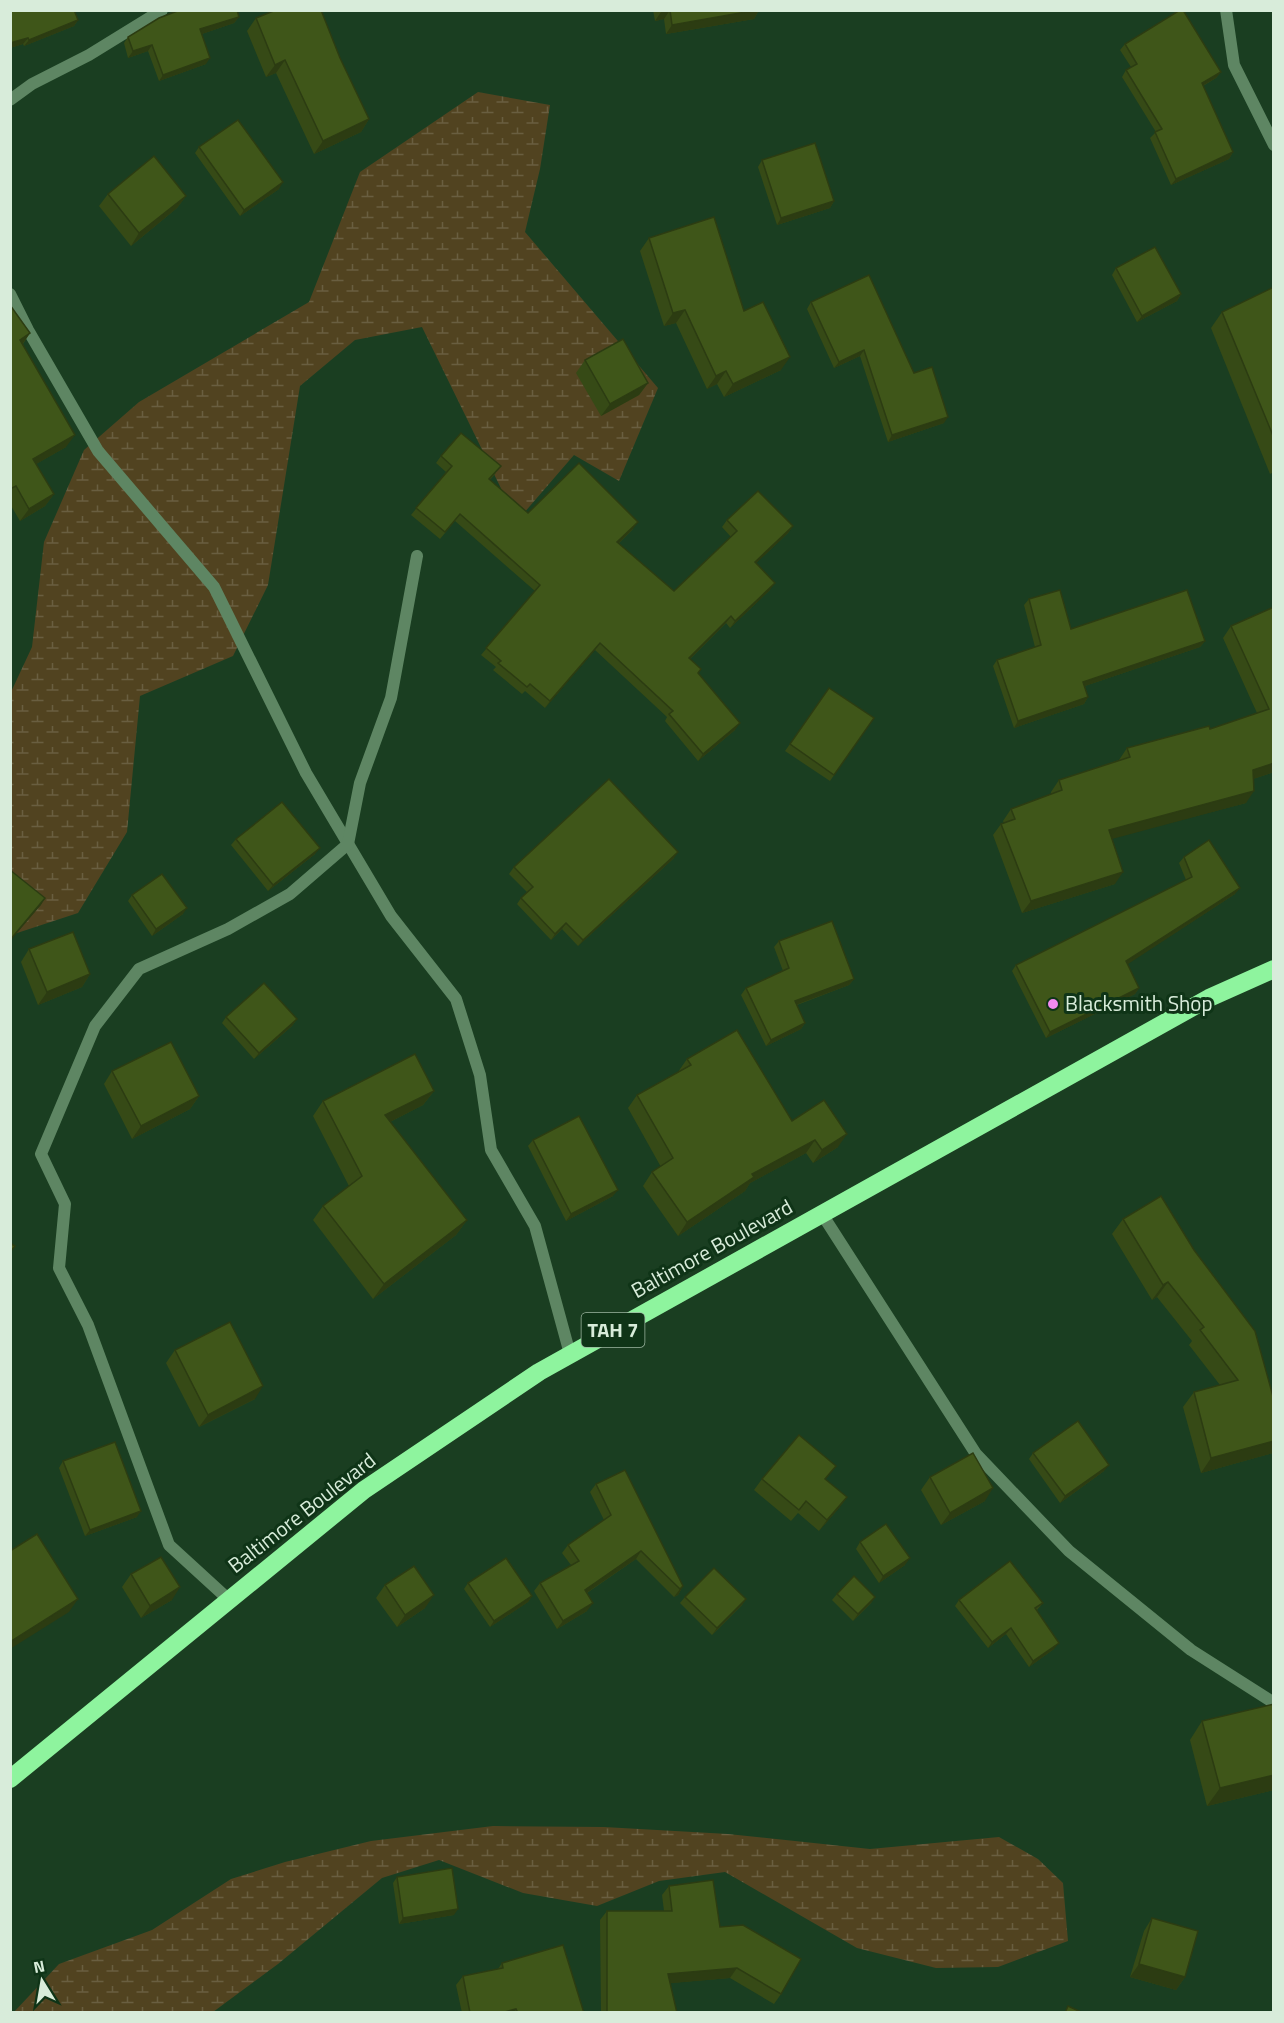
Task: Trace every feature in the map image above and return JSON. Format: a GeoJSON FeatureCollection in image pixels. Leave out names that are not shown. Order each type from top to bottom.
{"type":"FeatureCollection","features":[{"type":"Feature","properties":{"kind":"highway","name":"Baltimore Boulevard"},"geometry":{"type":"LineString","coordinates":[[10,1779],[364,1490],[539,1372],[1209,998],[1274,969]]}},
{"type":"Feature","properties":{"kind":"street"},"geometry":{"type":"LineString","coordinates":[[10,100],[32,84],[89,55],[162,10]]}},
{"type":"Feature","properties":{"kind":"street"},"geometry":{"type":"LineString","coordinates":[[1226,10],[1234,65],[1274,146]]}},
{"type":"Feature","properties":{"kind":"street"},"geometry":{"type":"LineString","coordinates":[[10,294],[28,330],[98,451],[214,587],[306,773],[391,916],[456,999],[480,1075],[491,1150],[535,1226],[570,1354]]}},
{"type":"Feature","properties":{"kind":"street"},"geometry":{"type":"LineString","coordinates":[[228,1599],[169,1545],[88,1325],[59,1268],[65,1204],[41,1154],[95,1026],[139,969],[228,929],[290,894],[348,844],[360,783],[391,699],[417,556]]}},
{"type":"Feature","properties":{"kind":"street"},"geometry":{"type":"LineString","coordinates":[[822,1214],[976,1454],[1069,1551],[1191,1650],[1274,1702]]}},
{"type":"Feature","properties":{"kind":"green space"},"geometry":{"type":"Polygon","coordinates":[[[478,92],[550,105],[540,169],[525,232],[658,388],[619,481],[574,455],[517,521],[422,327],[355,340],[300,386],[268,585],[233,656],[140,696],[127,832],[78,913],[11,935],[11,692],[32,647],[44,542],[84,450],[139,402],[309,302],[360,172],[478,92]]]}},
{"type":"Feature","properties":{"kind":"green space"},"geometry":{"type":"Polygon","coordinates":[[[493,1826],[604,1827],[728,1834],[870,1849],[999,1837],[1038,1859],[1063,1883],[1068,1941],[998,1967],[936,1968],[857,1948],[725,1872],[659,1881],[597,1906],[523,1893],[439,1860],[382,1878],[278,1964],[213,2012],[14,2012],[59,1964],[152,1930],[231,1879],[285,1862],[371,1841],[493,1826]]]}},
{"type":"Feature","properties":{"kind":"building"},"geometry":{"type":"Polygon","coordinates":[[[10,10],[74,10],[78,20],[29,40],[28,38],[10,43],[10,10]]]}},
{"type":"Feature","properties":{"kind":"building"},"geometry":{"type":"Polygon","coordinates":[[[180,10],[237,10],[239,17],[200,29],[210,58],[163,75],[152,45],[133,51],[128,37],[159,18],[180,10]]]}},
{"type":"Feature","properties":{"kind":"building"},"geometry":{"type":"Polygon","coordinates":[[[276,10],[321,10],[340,58],[369,119],[323,141],[285,60],[275,65],[256,18],[276,10]]]}},
{"type":"Feature","properties":{"kind":"building"},"geometry":{"type":"Polygon","coordinates":[[[670,10],[757,10],[672,25],[670,10]]]}},
{"type":"Feature","properties":{"kind":"building"},"geometry":{"type":"Polygon","coordinates":[[[1183,10],[1221,72],[1202,83],[1233,152],[1176,179],[1155,132],[1162,129],[1126,70],[1137,64],[1125,44],[1183,10]]]}},
{"type":"Feature","properties":{"kind":"building"},"geometry":{"type":"Polygon","coordinates":[[[238,120],[283,182],[244,210],[199,147],[238,120]]]}},
{"type":"Feature","properties":{"kind":"building"},"geometry":{"type":"Polygon","coordinates":[[[815,143],[834,201],[781,218],[762,160],[815,143]]]}},
{"type":"Feature","properties":{"kind":"building"},"geometry":{"type":"Polygon","coordinates":[[[154,156],[186,196],[139,233],[108,194],[154,156]]]}},
{"type":"Feature","properties":{"kind":"building"},"geometry":{"type":"Polygon","coordinates":[[[714,217],[744,311],[763,302],[790,357],[733,384],[726,371],[716,376],[685,310],[673,313],[649,238],[714,217]]]}},
{"type":"Feature","properties":{"kind":"building"},"geometry":{"type":"Polygon","coordinates":[[[1155,247],[1181,294],[1142,316],[1116,268],[1155,247]]]}},
{"type":"Feature","properties":{"kind":"building"},"geometry":{"type":"Polygon","coordinates":[[[869,275],[914,373],[932,367],[948,417],[892,435],[864,350],[839,362],[811,302],[869,275]]]}},
{"type":"Feature","properties":{"kind":"building"},"geometry":{"type":"Polygon","coordinates":[[[1274,287],[1274,438],[1222,312],[1274,287]]]}},
{"type":"Feature","properties":{"kind":"building"},"geometry":{"type":"Polygon","coordinates":[[[10,305],[30,333],[20,340],[75,435],[33,459],[54,494],[29,509],[16,486],[10,489],[10,305]]]}},
{"type":"Feature","properties":{"kind":"building"},"geometry":{"type":"Polygon","coordinates":[[[623,339],[648,383],[610,404],[585,360],[623,339]]]}},
{"type":"Feature","properties":{"kind":"building"},"geometry":{"type":"Polygon","coordinates":[[[461,433],[501,466],[489,479],[528,513],[579,463],[638,522],[617,542],[674,591],[737,531],[727,520],[758,491],[793,526],[755,562],[775,583],[735,621],[731,616],[689,658],[701,669],[698,673],[740,723],[703,754],[669,714],[673,711],[600,643],[550,701],[530,684],[527,687],[498,663],[501,661],[486,648],[540,585],[460,514],[445,532],[416,508],[452,466],[441,456],[461,433]]]}},
{"type":"Feature","properties":{"kind":"building"},"geometry":{"type":"Polygon","coordinates":[[[1060,590],[1071,629],[1187,590],[1205,641],[1083,682],[1088,697],[1018,721],[997,660],[1041,645],[1029,599],[1060,590]]]}},
{"type":"Feature","properties":{"kind":"building"},"geometry":{"type":"Polygon","coordinates":[[[1274,607],[1274,763],[1253,770],[1254,791],[1109,830],[1123,872],[1031,901],[1001,824],[1015,819],[1011,809],[1062,790],[1059,780],[1130,757],[1127,748],[1209,726],[1210,729],[1269,709],[1231,626],[1274,607]]]}},
{"type":"Feature","properties":{"kind":"building"},"geometry":{"type":"Polygon","coordinates":[[[829,688],[874,718],[834,775],[790,744],[829,688]]]}},
{"type":"Feature","properties":{"kind":"building"},"geometry":{"type":"Polygon","coordinates":[[[609,779],[678,852],[583,940],[566,923],[555,934],[521,898],[533,887],[514,867],[609,779]]]}},
{"type":"Feature","properties":{"kind":"building"},"geometry":{"type":"Polygon","coordinates":[[[282,802],[320,848],[273,885],[236,839],[282,802]]]}},
{"type":"Feature","properties":{"kind":"building"},"geometry":{"type":"Polygon","coordinates":[[[1209,840],[1240,888],[1126,961],[1139,988],[1050,1032],[1016,965],[1192,877],[1184,857],[1209,840]]]}},
{"type":"Feature","properties":{"kind":"building"},"geometry":{"type":"Polygon","coordinates":[[[10,870],[45,898],[10,940],[10,870]]]}},
{"type":"Feature","properties":{"kind":"building"},"geometry":{"type":"Polygon","coordinates":[[[162,874],[187,908],[156,929],[132,895],[162,874]]]}},
{"type":"Feature","properties":{"kind":"building"},"geometry":{"type":"Polygon","coordinates":[[[832,921],[854,979],[795,1001],[805,1023],[771,1040],[746,988],[789,968],[779,941],[832,921]]]}},
{"type":"Feature","properties":{"kind":"building"},"geometry":{"type":"Polygon","coordinates":[[[73,932],[90,974],[47,992],[29,949],[73,932]]]}},
{"type":"Feature","properties":{"kind":"building"},"geometry":{"type":"Polygon","coordinates":[[[264,983],[297,1019],[259,1053],[226,1017],[264,983]]]}},
{"type":"Feature","properties":{"kind":"building"},"geometry":{"type":"Polygon","coordinates":[[[737,1030],[792,1121],[824,1100],[847,1134],[822,1150],[815,1140],[752,1174],[754,1177],[687,1222],[652,1172],[673,1158],[637,1095],[691,1065],[687,1059],[737,1030]]]}},
{"type":"Feature","properties":{"kind":"building"},"geometry":{"type":"Polygon","coordinates":[[[171,1042],[199,1096],[141,1126],[112,1071],[171,1042]]]}},
{"type":"Feature","properties":{"kind":"building"},"geometry":{"type":"Polygon","coordinates":[[[415,1054],[434,1091],[385,1115],[467,1220],[384,1284],[323,1206],[362,1176],[323,1101],[415,1054]]]}},
{"type":"Feature","properties":{"kind":"building"},"geometry":{"type":"Polygon","coordinates":[[[579,1116],[618,1190],[571,1214],[533,1140],[579,1116]]]}},
{"type":"Feature","properties":{"kind":"building"},"geometry":{"type":"Polygon","coordinates":[[[1161,1196],[1194,1250],[1255,1331],[1274,1400],[1274,1441],[1211,1458],[1194,1392],[1238,1380],[1200,1330],[1204,1327],[1168,1282],[1163,1285],[1123,1219],[1161,1196]]]}},
{"type":"Feature","properties":{"kind":"building"},"geometry":{"type":"Polygon","coordinates":[[[230,1322],[263,1386],[208,1415],[175,1350],[230,1322]]]}},
{"type":"Feature","properties":{"kind":"building"},"geometry":{"type":"Polygon","coordinates":[[[1078,1421],[1109,1465],[1065,1496],[1033,1453],[1078,1421]]]}},
{"type":"Feature","properties":{"kind":"building"},"geometry":{"type":"Polygon","coordinates":[[[799,1435],[836,1466],[825,1479],[847,1497],[827,1520],[806,1501],[799,1510],[762,1479],[799,1435]]]}},
{"type":"Feature","properties":{"kind":"building"},"geometry":{"type":"Polygon","coordinates":[[[115,1442],[141,1511],[90,1530],[63,1461],[115,1442]]]}},
{"type":"Feature","properties":{"kind":"building"},"geometry":{"type":"Polygon","coordinates":[[[973,1453],[993,1488],[950,1513],[930,1477],[973,1453]]]}},
{"type":"Feature","properties":{"kind":"building"},"geometry":{"type":"Polygon","coordinates":[[[625,1470],[683,1586],[680,1589],[641,1551],[585,1590],[593,1603],[563,1621],[540,1583],[579,1561],[568,1545],[611,1515],[596,1484],[625,1470]]]}},
{"type":"Feature","properties":{"kind":"building"},"geometry":{"type":"Polygon","coordinates":[[[886,1524],[910,1558],[883,1576],[860,1542],[886,1524]]]}},
{"type":"Feature","properties":{"kind":"building"},"geometry":{"type":"Polygon","coordinates":[[[37,1534],[78,1599],[10,1642],[10,1551],[37,1534]]]}},
{"type":"Feature","properties":{"kind":"building"},"geometry":{"type":"Polygon","coordinates":[[[161,1557],[180,1587],[150,1606],[131,1574],[161,1557]]]}},
{"type":"Feature","properties":{"kind":"building"},"geometry":{"type":"Polygon","coordinates":[[[506,1558],[532,1596],[494,1621],[468,1583],[506,1558]]]}},
{"type":"Feature","properties":{"kind":"building"},"geometry":{"type":"Polygon","coordinates":[[[1010,1561],[1043,1603],[1035,1608],[1059,1643],[1033,1661],[1011,1628],[992,1642],[959,1600],[1010,1561]]]}},
{"type":"Feature","properties":{"kind":"building"},"geometry":{"type":"Polygon","coordinates":[[[414,1566],[434,1595],[405,1615],[385,1585],[414,1566]]]}},
{"type":"Feature","properties":{"kind":"building"},"geometry":{"type":"Polygon","coordinates":[[[714,1568],[746,1599],[717,1628],[685,1597],[714,1568]]]}},
{"type":"Feature","properties":{"kind":"building"},"geometry":{"type":"Polygon","coordinates":[[[854,1576],[875,1597],[858,1614],[837,1594],[854,1576]]]}},
{"type":"Feature","properties":{"kind":"building"},"geometry":{"type":"Polygon","coordinates":[[[1274,1704],[1274,1775],[1220,1788],[1202,1721],[1274,1704]]]}},
{"type":"Feature","properties":{"kind":"building"},"geometry":{"type":"Polygon","coordinates":[[[452,1868],[458,1909],[403,1918],[397,1877],[452,1868]]]}},
{"type":"Feature","properties":{"kind":"building"},"geometry":{"type":"Polygon","coordinates":[[[713,1880],[720,1927],[743,1925],[801,1959],[781,1994],[737,1968],[668,1974],[677,2013],[607,2013],[607,1911],[672,1911],[669,1886],[713,1880]]]}},
{"type":"Feature","properties":{"kind":"building"},"geometry":{"type":"Polygon","coordinates":[[[1152,1918],[1198,1931],[1185,1977],[1139,1964],[1152,1918]]]}},
{"type":"Feature","properties":{"kind":"building"},"geometry":{"type":"Polygon","coordinates":[[[563,1945],[584,2013],[518,2013],[516,2009],[501,2013],[470,2013],[463,1976],[503,1968],[502,1963],[563,1945]]]}},
{"type":"Feature","properties":{"kind":"building"},"geometry":{"type":"Polygon","coordinates":[[[1068,2006],[1083,2013],[1065,2013],[1068,2006]]]}},
{"type":"Feature","properties":{"kind":"place","name":"Blacksmith Shop"},"geometry":{"type":"Point","coordinates":[1053,1004]}}]}
